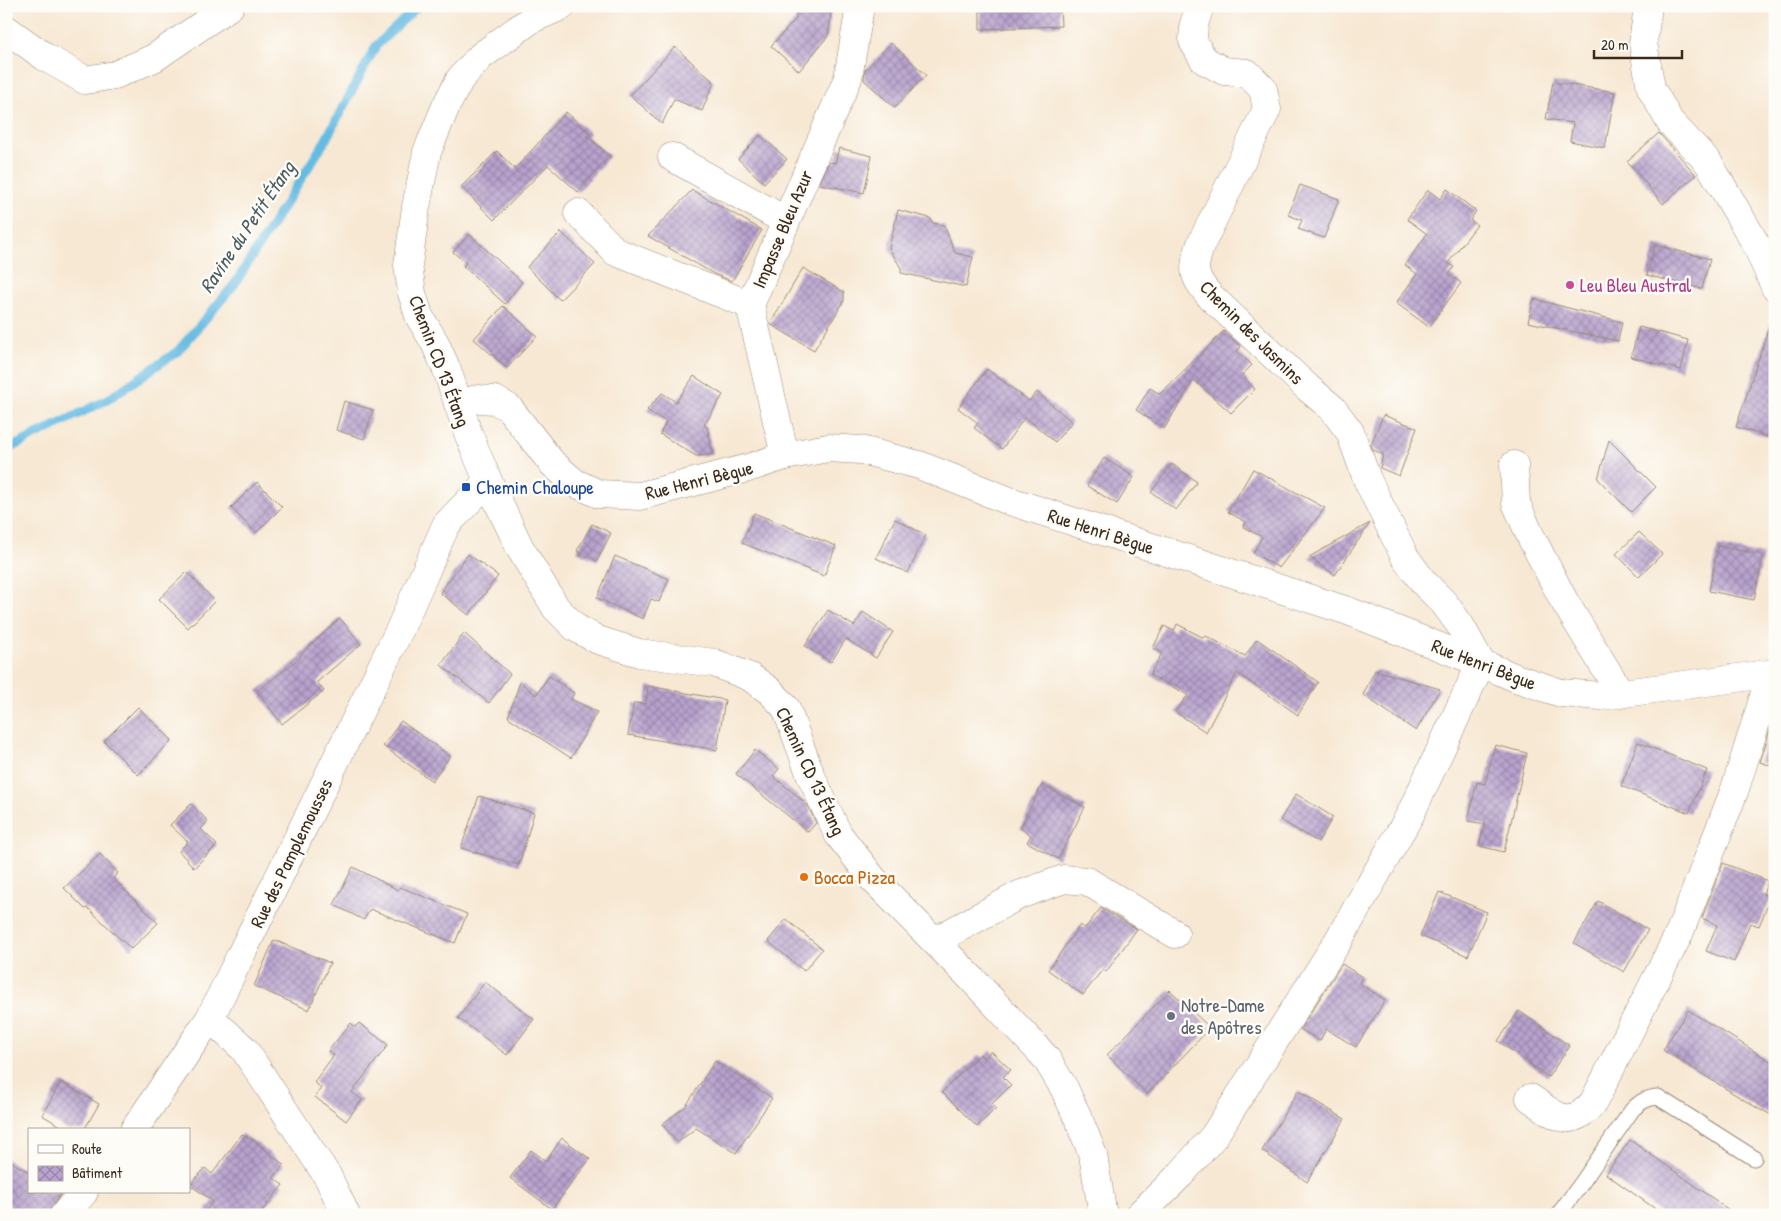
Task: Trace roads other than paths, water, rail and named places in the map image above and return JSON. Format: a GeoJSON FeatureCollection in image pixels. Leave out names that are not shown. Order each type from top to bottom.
{"type":"FeatureCollection","features":[{"type":"Feature","properties":{"kind":"street"},"geometry":{"type":"LineString","coordinates":[[6,29],[45,58],[85,80],[115,75],[154,58],[230,6]]}},
{"type":"Feature","properties":{"kind":"street","name":"Chemin CD 13 Étang"},"geometry":{"type":"LineString","coordinates":[[562,6],[532,19],[481,56],[460,79],[446,106],[427,152],[416,207],[408,265],[412,293],[419,316],[436,343],[447,370],[488,481],[520,548],[556,608],[576,628],[598,640],[639,653],[714,663],[750,677],[770,691],[786,708],[811,776],[838,834],[873,879],[1046,1058],[1060,1080],[1080,1120],[1093,1155],[1103,1215]]}},
{"type":"Feature","properties":{"kind":"street","name":"Impasse Bleu Azur"},"geometry":{"type":"LineString","coordinates":[[785,456],[750,305],[848,78],[860,6]]}},
{"type":"Feature","properties":{"kind":"street","name":"Chemin des Jasmins"},"geometry":{"type":"LineString","coordinates":[[1200,6],[1194,24],[1194,41],[1204,60],[1224,71],[1247,72],[1262,89],[1267,109],[1201,244],[1195,262],[1197,280],[1210,296],[1332,408],[1350,432],[1367,479],[1405,557],[1424,583],[1444,603],[1460,625],[1482,663]]}},
{"type":"Feature","properties":{"kind":"street"},"geometry":{"type":"LineString","coordinates":[[1648,6],[1643,43],[1651,88],[1670,122],[1708,162],[1757,246],[1775,287]]}},
{"type":"Feature","properties":{"kind":"street"},"geometry":{"type":"LineString","coordinates":[[672,156],[786,221]]}},
{"type":"Feature","properties":{"kind":"street"},"geometry":{"type":"LineString","coordinates":[[578,213],[616,252],[750,305]]}},
{"type":"Feature","properties":{"kind":"street","name":"Rue Henri Bègue"},"geometry":{"type":"LineString","coordinates":[[458,404],[477,399],[495,400],[509,408],[552,463],[575,484],[599,494],[640,496],[748,468],[785,456],[828,448],[861,450],[918,465],[1007,500],[1348,611],[1516,678],[1562,693],[1601,696],[1773,673]]}},
{"type":"Feature","properties":{"kind":"street"},"geometry":{"type":"LineString","coordinates":[[1514,465],[1516,503],[1530,535],[1563,599],[1621,694]]}},
{"type":"Feature","properties":{"kind":"street","name":"Rue des Pamplemousses"},"geometry":{"type":"LineString","coordinates":[[135,1128],[210,1018],[396,638],[446,525],[488,481]]}},
{"type":"Feature","properties":{"kind":"street"},"geometry":{"type":"LineString","coordinates":[[1139,1215],[1181,1174],[1214,1136],[1338,941],[1410,815],[1482,663]]}},
{"type":"Feature","properties":{"kind":"street"},"geometry":{"type":"LineString","coordinates":[[1530,1098],[1561,1117],[1572,1119],[1584,1114],[1593,1103],[1679,934],[1735,789],[1773,673]]}},
{"type":"Feature","properties":{"kind":"street"},"geometry":{"type":"LineString","coordinates":[[935,941],[1019,895],[1064,880],[1087,881],[1175,934]]}},
{"type":"Feature","properties":{"kind":"street"},"geometry":{"type":"LineString","coordinates":[[210,1018],[244,1049],[328,1177],[346,1215]]}},
{"type":"Feature","properties":{"kind":"street"},"geometry":{"type":"LineString","coordinates":[[64,1215],[82,1194]]}},
{"type":"Feature","properties":{"kind":"lane"},"geometry":{"type":"LineString","coordinates":[[1558,1215],[1632,1110],[1640,1102],[1648,1098],[1658,1097],[1754,1158]]}},
{"type":"Feature","properties":{"kind":"waterway","name":"Ravine du Petit Étang"},"geometry":{"type":"LineString","coordinates":[[6,450],[107,400],[178,351],[234,285],[325,141],[376,46],[418,6]]}},
{"type":"Feature","properties":{"kind":"place","name":"Leu Bleu Austral"},"geometry":{"type":"Point","coordinates":[1570,285]}},
{"type":"Feature","properties":{"kind":"place","name":"Chemin Chaloupe"},"geometry":{"type":"Point","coordinates":[466,487]}},
{"type":"Feature","properties":{"kind":"place","name":"Bocca Pizza"},"geometry":{"type":"Point","coordinates":[804,877]}},
{"type":"Feature","properties":{"kind":"place","name":"Notre-Dame des Apôtres"},"geometry":{"type":"Point","coordinates":[1171,1016]}}]}
